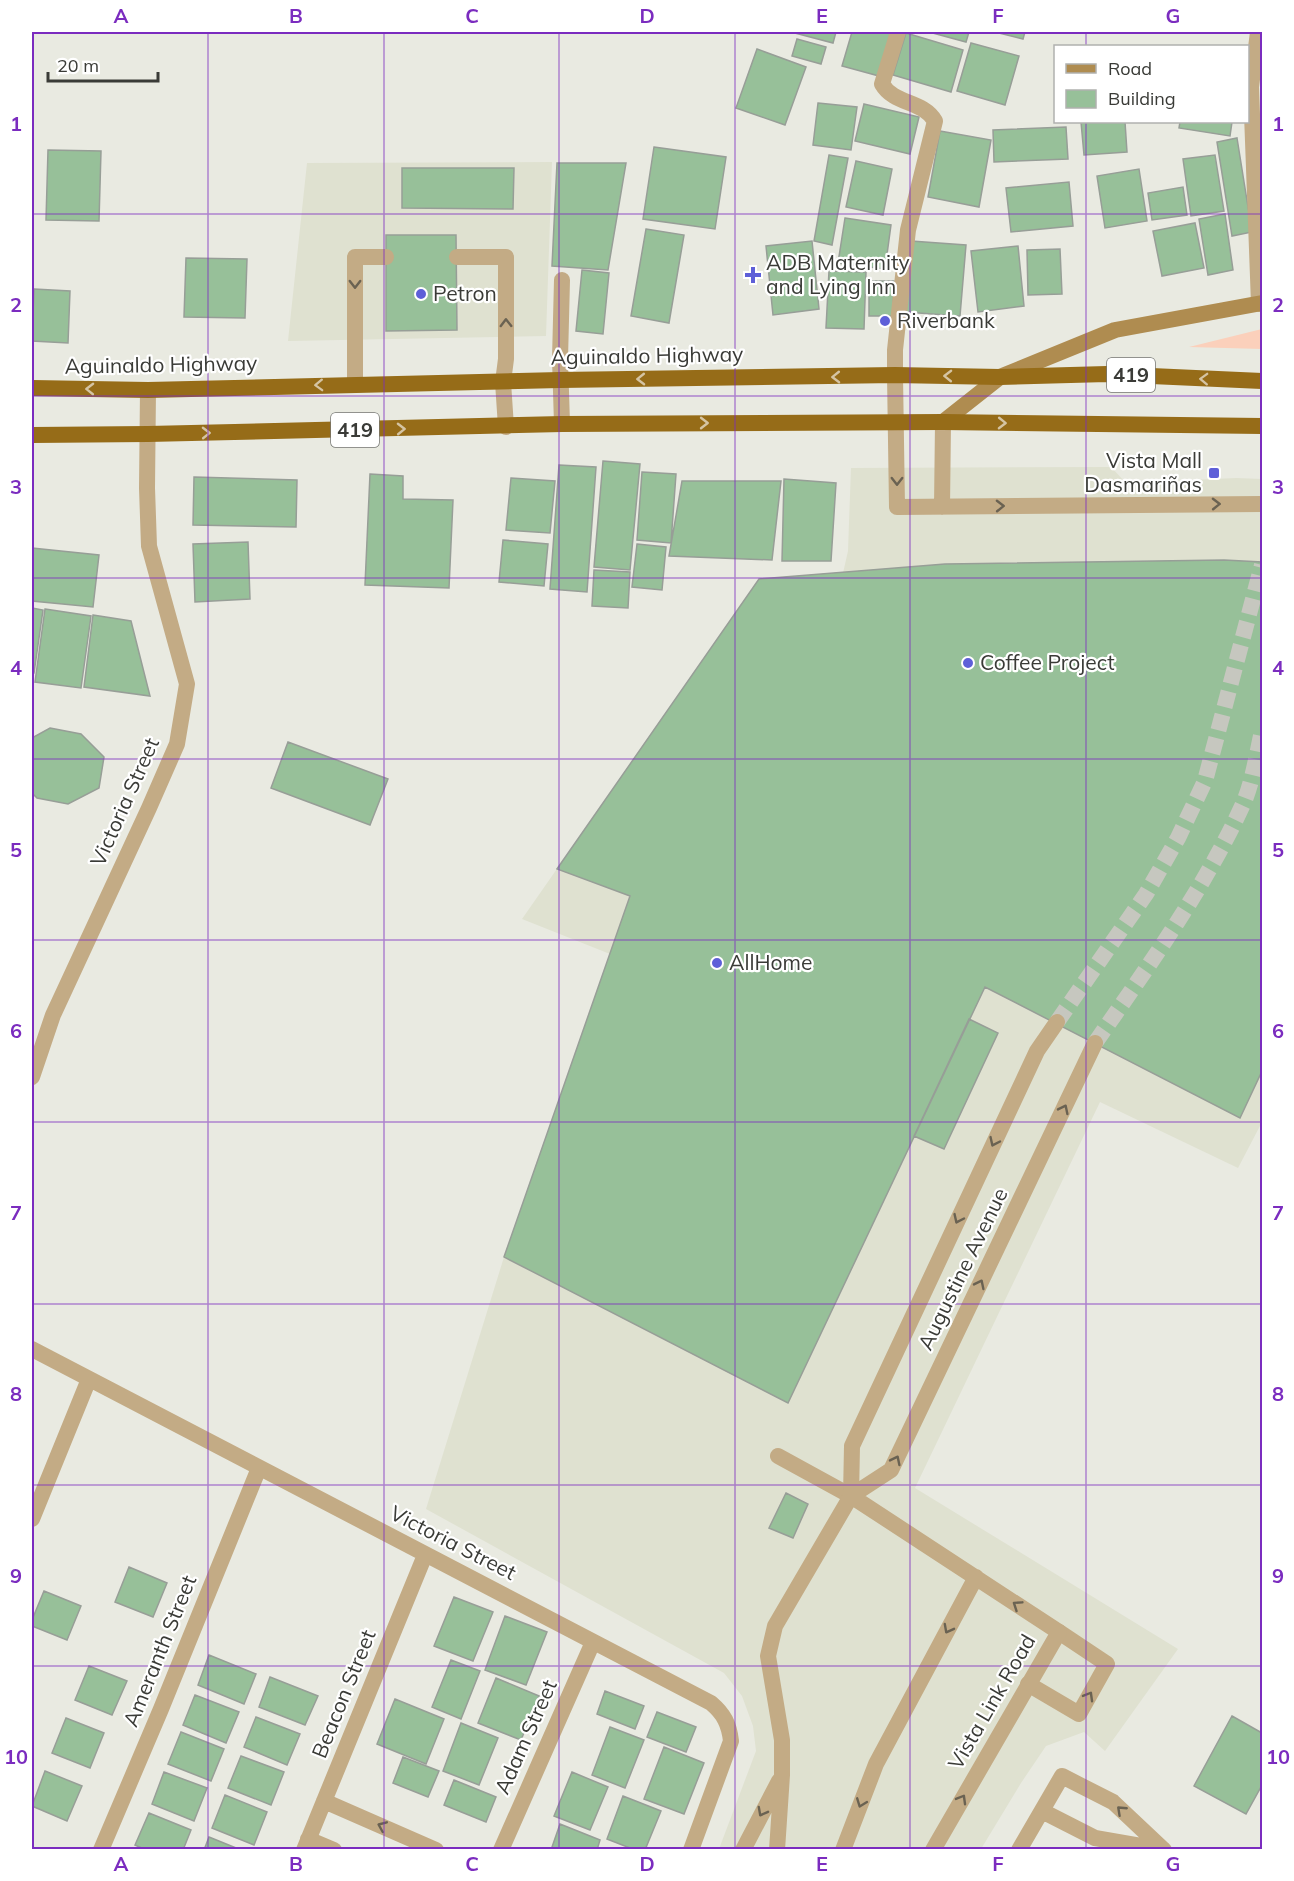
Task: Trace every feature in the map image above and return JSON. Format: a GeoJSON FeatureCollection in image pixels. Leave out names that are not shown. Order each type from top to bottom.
{"type":"FeatureCollection","features":[{"type":"Feature","properties":{"kind":"highway","name":"Aguinaldo Highway"},"geometry":{"type":"LineString","coordinates":[[32,388],[148,390],[355,384],[895,375],[1000,377],[1107,374],[1263,381]]}},
{"type":"Feature","properties":{"kind":"highway","name":"419"},"geometry":{"type":"LineString","coordinates":[[32,435],[562,424],[943,422],[1263,426]]}},
{"type":"Feature","properties":{"kind":"main road"},"geometry":{"type":"LineString","coordinates":[[943,422],[1000,377],[1115,330],[1261,303]]}},
{"type":"Feature","properties":{"kind":"street"},"geometry":{"type":"LineString","coordinates":[[898,32],[882,84],[887,93],[930,112],[935,121],[908,230],[895,350],[897,507],[1263,504]]}},
{"type":"Feature","properties":{"kind":"street"},"geometry":{"type":"LineString","coordinates":[[1258,32],[1251,87],[1261,303]]}},
{"type":"Feature","properties":{"kind":"street"},"geometry":{"type":"LineString","coordinates":[[355,384],[355,257],[386,257]]}},
{"type":"Feature","properties":{"kind":"street"},"geometry":{"type":"LineString","coordinates":[[457,257],[506,257],[506,359],[503,382],[506,426]]}},
{"type":"Feature","properties":{"kind":"street"},"geometry":{"type":"LineString","coordinates":[[562,280],[560,380],[562,424]]}},
{"type":"Feature","properties":{"kind":"street","name":"Victoria Street"},"geometry":{"type":"LineString","coordinates":[[32,1077],[53,1015],[177,744],[187,684],[149,546],[148,390]]}},
{"type":"Feature","properties":{"kind":"street"},"geometry":{"type":"LineString","coordinates":[[942,507],[943,422]]}},
{"type":"Feature","properties":{"kind":"street","name":"Augustine Avenue"},"geometry":{"type":"LineString","coordinates":[[851,1496],[852,1446],[1036,1051],[1056,1022]]}},
{"type":"Feature","properties":{"kind":"street","name":"Augustine Avenue"},"geometry":{"type":"LineString","coordinates":[[777,1850],[782,1740],[768,1656],[775,1626],[851,1496],[891,1470],[1095,1043]]}},
{"type":"Feature","properties":{"kind":"street","name":"Victoria Street"},"geometry":{"type":"LineString","coordinates":[[32,1349],[711,1703],[722,1713],[729,1726],[731,1741],[691,1850]]}},
{"type":"Feature","properties":{"kind":"street"},"geometry":{"type":"LineString","coordinates":[[32,1519],[89,1380]]}},
{"type":"Feature","properties":{"kind":"street","name":"Vista Link Road"},"geometry":{"type":"LineString","coordinates":[[778,1456],[851,1496],[1059,1632],[933,1850]]}},
{"type":"Feature","properties":{"kind":"street","name":"Ameranth Street"},"geometry":{"type":"LineString","coordinates":[[101,1850],[259,1468]]}},
{"type":"Feature","properties":{"kind":"street","name":"Beacon Street"},"geometry":{"type":"LineString","coordinates":[[306,1844],[425,1554]]}},
{"type":"Feature","properties":{"kind":"street"},"geometry":{"type":"LineString","coordinates":[[843,1850],[876,1764],[976,1577]]}},
{"type":"Feature","properties":{"kind":"street"},"geometry":{"type":"LineString","coordinates":[[1028,1684],[1079,1714],[1107,1664],[1059,1632]]}},
{"type":"Feature","properties":{"kind":"street","name":"Adam Street"},"geometry":{"type":"LineString","coordinates":[[501,1850],[593,1642]]}},
{"type":"Feature","properties":{"kind":"street","name":"Augustine Avenue"},"geometry":{"type":"LineString","coordinates":[[742,1850],[782,1775]]}},
{"type":"Feature","properties":{"kind":"street"},"geometry":{"type":"LineString","coordinates":[[1019,1850],[1062,1776],[1113,1802],[1164,1850],[1095,1838],[1042,1811]]}},
{"type":"Feature","properties":{"kind":"street"},"geometry":{"type":"LineString","coordinates":[[324,1802],[436,1850]]}},
{"type":"Feature","properties":{"kind":"street"},"geometry":{"type":"LineString","coordinates":[[306,1844],[334,1850]]}},
{"type":"Feature","properties":{"kind":"shaded area"},"geometry":{"type":"Polygon","coordinates":[[[552,162],[546,336],[288,341],[307,163],[552,162]]]}},
{"type":"Feature","properties":{"kind":"shaded area"},"geometry":{"type":"Polygon","coordinates":[[[1262,329],[1262,349],[1189,347],[1262,329]]]}},
{"type":"Feature","properties":{"kind":"shaded area","name":"Vista Mall Dasmariñas"},"geometry":{"type":"Polygon","coordinates":[[[1111,467],[1126,483],[1262,479],[1262,1124],[1238,1168],[1100,1102],[915,1488],[1178,1649],[1105,1751],[1084,1732],[1046,1746],[981,1849],[719,1849],[756,1751],[753,1726],[742,1696],[724,1673],[426,1509],[504,1257],[610,954],[522,919],[759,579],[843,573],[848,551],[851,468],[1111,467]]]}},
{"type":"Feature","properties":{"kind":"building"},"geometry":{"type":"Polygon","coordinates":[[[791,32],[836,32],[833,43],[791,32]]]}},
{"type":"Feature","properties":{"kind":"building"},"geometry":{"type":"Polygon","coordinates":[[[852,32],[892,32],[879,76],[842,66],[852,32]]]}},
{"type":"Feature","properties":{"kind":"building"},"geometry":{"type":"Polygon","coordinates":[[[929,32],[969,32],[966,42],[929,32]]]}},
{"type":"Feature","properties":{"kind":"building"},"geometry":{"type":"Polygon","coordinates":[[[995,32],[1025,32],[1023,39],[995,32]]]}},
{"type":"Feature","properties":{"kind":"building"},"geometry":{"type":"Polygon","coordinates":[[[906,33],[963,50],[951,92],[893,75],[906,33]]]}},
{"type":"Feature","properties":{"kind":"building"},"geometry":{"type":"Polygon","coordinates":[[[797,39],[826,47],[821,64],[792,56],[797,39]]]}},
{"type":"Feature","properties":{"kind":"building"},"geometry":{"type":"Polygon","coordinates":[[[971,43],[1019,56],[1005,105],[957,91],[971,43]]]}},
{"type":"Feature","properties":{"kind":"building"},"geometry":{"type":"Polygon","coordinates":[[[757,49],[806,67],[785,125],[736,108],[757,49]]]}},
{"type":"Feature","properties":{"kind":"building"},"geometry":{"type":"Polygon","coordinates":[[[818,103],[857,107],[851,150],[813,145],[818,103]]]}},
{"type":"Feature","properties":{"kind":"building"},"geometry":{"type":"Polygon","coordinates":[[[864,104],[919,117],[910,154],[855,141],[864,104]]]}},
{"type":"Feature","properties":{"kind":"building"},"geometry":{"type":"Polygon","coordinates":[[[1081,123],[1125,123],[1127,152],[1084,155],[1081,123]]]}},
{"type":"Feature","properties":{"kind":"building"},"geometry":{"type":"Polygon","coordinates":[[[1180,123],[1232,123],[1230,136],[1179,128],[1180,123]]]}},
{"type":"Feature","properties":{"kind":"building"},"geometry":{"type":"Polygon","coordinates":[[[1066,127],[1068,159],[994,162],[993,130],[1066,127]]]}},
{"type":"Feature","properties":{"kind":"building"},"geometry":{"type":"Polygon","coordinates":[[[940,131],[991,140],[979,207],[928,197],[940,131]]]}},
{"type":"Feature","properties":{"kind":"building"},"geometry":{"type":"Polygon","coordinates":[[[1237,138],[1252,232],[1232,236],[1217,142],[1237,138]]]}},
{"type":"Feature","properties":{"kind":"building"},"geometry":{"type":"Polygon","coordinates":[[[654,147],[726,157],[715,229],[643,219],[654,147]]]}},
{"type":"Feature","properties":{"kind":"building"},"geometry":{"type":"Polygon","coordinates":[[[48,150],[101,151],[99,221],[46,220],[48,150]]]}},
{"type":"Feature","properties":{"kind":"building"},"geometry":{"type":"Polygon","coordinates":[[[829,155],[848,158],[832,245],[814,241],[829,155]]]}},
{"type":"Feature","properties":{"kind":"building"},"geometry":{"type":"Polygon","coordinates":[[[1215,155],[1224,211],[1191,216],[1183,159],[1215,155]]]}},
{"type":"Feature","properties":{"kind":"building"},"geometry":{"type":"Polygon","coordinates":[[[856,161],[892,169],[883,215],[846,207],[856,161]]]}},
{"type":"Feature","properties":{"kind":"building"},"geometry":{"type":"Polygon","coordinates":[[[557,163],[626,163],[608,270],[552,266],[557,163]]]}},
{"type":"Feature","properties":{"kind":"building"},"geometry":{"type":"Polygon","coordinates":[[[402,168],[514,168],[513,209],[402,208],[402,168]]]}},
{"type":"Feature","properties":{"kind":"building"},"geometry":{"type":"Polygon","coordinates":[[[1139,169],[1147,221],[1105,228],[1097,176],[1139,169]]]}},
{"type":"Feature","properties":{"kind":"building"},"geometry":{"type":"Polygon","coordinates":[[[1069,182],[1073,226],[1011,232],[1006,188],[1069,182]]]}},
{"type":"Feature","properties":{"kind":"building"},"geometry":{"type":"Polygon","coordinates":[[[1183,187],[1187,215],[1152,220],[1148,193],[1183,187]]]}},
{"type":"Feature","properties":{"kind":"building"},"geometry":{"type":"Polygon","coordinates":[[[1225,214],[1233,270],[1208,275],[1199,219],[1225,214]]]}},
{"type":"Feature","properties":{"kind":"building"},"geometry":{"type":"Polygon","coordinates":[[[845,218],[891,225],[885,269],[838,263],[845,218]]]}},
{"type":"Feature","properties":{"kind":"building"},"geometry":{"type":"Polygon","coordinates":[[[1195,223],[1204,268],[1162,276],[1153,231],[1195,223]]]}},
{"type":"Feature","properties":{"kind":"building"},"geometry":{"type":"Polygon","coordinates":[[[646,229],[684,235],[669,323],[631,316],[646,229]]]}},
{"type":"Feature","properties":{"kind":"building","name":"Petron"},"geometry":{"type":"Polygon","coordinates":[[[386,235],[456,235],[457,330],[386,331],[386,235]]]}},
{"type":"Feature","properties":{"kind":"building"},"geometry":{"type":"Polygon","coordinates":[[[812,241],[819,309],[773,315],[766,246],[812,241]]]}},
{"type":"Feature","properties":{"kind":"building"},"geometry":{"type":"Polygon","coordinates":[[[911,241],[966,245],[960,316],[905,312],[911,241]]]}},
{"type":"Feature","properties":{"kind":"building"},"geometry":{"type":"Polygon","coordinates":[[[1018,246],[1024,306],[978,312],[971,251],[1018,246]]]}},
{"type":"Feature","properties":{"kind":"building"},"geometry":{"type":"Polygon","coordinates":[[[1060,249],[1062,294],[1028,295],[1027,250],[1060,249]]]}},
{"type":"Feature","properties":{"kind":"building"},"geometry":{"type":"Polygon","coordinates":[[[186,258],[247,259],[245,318],[184,317],[186,258]]]}},
{"type":"Feature","properties":{"kind":"building"},"geometry":{"type":"Polygon","coordinates":[[[582,270],[609,273],[603,334],[576,331],[582,270]]]}},
{"type":"Feature","properties":{"kind":"building"},"geometry":{"type":"Polygon","coordinates":[[[829,271],[866,272],[864,329],[826,328],[829,271]]]}},
{"type":"Feature","properties":{"kind":"building"},"geometry":{"type":"Polygon","coordinates":[[[869,281],[894,281],[893,316],[869,316],[869,281]]]}},
{"type":"Feature","properties":{"kind":"building"},"geometry":{"type":"Polygon","coordinates":[[[34,289],[70,291],[68,343],[32,341],[34,289]]]}},
{"type":"Feature","properties":{"kind":"building"},"geometry":{"type":"Polygon","coordinates":[[[603,461],[640,464],[630,570],[594,567],[603,461]]]}},
{"type":"Feature","properties":{"kind":"building"},"geometry":{"type":"Polygon","coordinates":[[[559,465],[596,467],[587,592],[550,589],[559,465]]]}},
{"type":"Feature","properties":{"kind":"building"},"geometry":{"type":"Polygon","coordinates":[[[642,472],[676,474],[671,543],[637,540],[642,472]]]}},
{"type":"Feature","properties":{"kind":"building"},"geometry":{"type":"Polygon","coordinates":[[[370,474],[403,476],[403,499],[453,500],[449,588],[365,585],[370,474]]]}},
{"type":"Feature","properties":{"kind":"building"},"geometry":{"type":"Polygon","coordinates":[[[194,477],[297,480],[296,527],[193,525],[194,477]]]}},
{"type":"Feature","properties":{"kind":"building"},"geometry":{"type":"Polygon","coordinates":[[[511,478],[555,481],[550,533],[506,530],[511,478]]]}},
{"type":"Feature","properties":{"kind":"building"},"geometry":{"type":"Polygon","coordinates":[[[784,479],[836,483],[831,561],[782,561],[784,479]]]}},
{"type":"Feature","properties":{"kind":"building"},"geometry":{"type":"Polygon","coordinates":[[[682,481],[781,481],[772,560],[669,556],[682,481]]]}},
{"type":"Feature","properties":{"kind":"building"},"geometry":{"type":"Polygon","coordinates":[[[503,540],[548,544],[544,586],[499,582],[503,540]]]}},
{"type":"Feature","properties":{"kind":"building"},"geometry":{"type":"Polygon","coordinates":[[[248,542],[250,599],[195,602],[193,544],[248,542]]]}},
{"type":"Feature","properties":{"kind":"building"},"geometry":{"type":"Polygon","coordinates":[[[637,544],[666,547],[662,590],[632,587],[637,544]]]}},
{"type":"Feature","properties":{"kind":"building"},"geometry":{"type":"Polygon","coordinates":[[[32,548],[99,555],[93,607],[32,601],[32,548]]]}},
{"type":"Feature","properties":{"kind":"building"},"geometry":{"type":"Polygon","coordinates":[[[1224,560],[1262,562],[1262,1071],[1240,1118],[985,987],[788,1403],[504,1257],[630,896],[557,869],[759,579],[945,564],[1224,560]]]}},
{"type":"Feature","properties":{"kind":"building"},"geometry":{"type":"Polygon","coordinates":[[[594,570],[630,572],[628,608],[592,606],[594,570]]]}},
{"type":"Feature","properties":{"kind":"building"},"geometry":{"type":"Polygon","coordinates":[[[32,608],[43,610],[34,673],[32,673],[32,608]]]}},
{"type":"Feature","properties":{"kind":"building"},"geometry":{"type":"Polygon","coordinates":[[[45,609],[91,616],[81,688],[35,682],[45,609]]]}},
{"type":"Feature","properties":{"kind":"building"},"geometry":{"type":"Polygon","coordinates":[[[93,615],[131,621],[150,696],[84,687],[93,615]]]}},
{"type":"Feature","properties":{"kind":"building"},"geometry":{"type":"Polygon","coordinates":[[[50,728],[81,734],[104,757],[99,788],[68,804],[37,798],[32,793],[32,738],[50,728]]]}},
{"type":"Feature","properties":{"kind":"building"},"geometry":{"type":"Polygon","coordinates":[[[288,742],[388,779],[370,825],[271,788],[288,742]]]}},
{"type":"Feature","properties":{"kind":"building"},"geometry":{"type":"Polygon","coordinates":[[[969,1019],[998,1033],[944,1149],[914,1136],[969,1019]]]}},
{"type":"Feature","properties":{"kind":"building"},"geometry":{"type":"Polygon","coordinates":[[[786,1493],[808,1504],[793,1538],[769,1528],[786,1493]]]}},
{"type":"Feature","properties":{"kind":"building"},"geometry":{"type":"Polygon","coordinates":[[[129,1567],[167,1583],[153,1617],[115,1602],[129,1567]]]}},
{"type":"Feature","properties":{"kind":"building"},"geometry":{"type":"Polygon","coordinates":[[[44,1591],[81,1606],[67,1640],[32,1626],[32,1620],[44,1591]]]}},
{"type":"Feature","properties":{"kind":"building"},"geometry":{"type":"Polygon","coordinates":[[[454,1597],[493,1612],[473,1661],[434,1646],[454,1597]]]}},
{"type":"Feature","properties":{"kind":"building"},"geometry":{"type":"Polygon","coordinates":[[[505,1616],[547,1632],[526,1685],[485,1670],[505,1616]]]}},
{"type":"Feature","properties":{"kind":"building"},"geometry":{"type":"Polygon","coordinates":[[[209,1655],[256,1674],[244,1704],[198,1685],[209,1655]]]}},
{"type":"Feature","properties":{"kind":"building"},"geometry":{"type":"Polygon","coordinates":[[[451,1660],[480,1671],[461,1719],[432,1707],[451,1660]]]}},
{"type":"Feature","properties":{"kind":"building"},"geometry":{"type":"Polygon","coordinates":[[[89,1666],[127,1681],[112,1715],[75,1700],[89,1666]]]}},
{"type":"Feature","properties":{"kind":"building"},"geometry":{"type":"Polygon","coordinates":[[[270,1677],[318,1696],[305,1725],[259,1707],[270,1677]]]}},
{"type":"Feature","properties":{"kind":"building"},"geometry":{"type":"Polygon","coordinates":[[[496,1678],[539,1696],[521,1740],[478,1723],[496,1678]]]}},
{"type":"Feature","properties":{"kind":"building"},"geometry":{"type":"Polygon","coordinates":[[[605,1691],[644,1706],[635,1729],[597,1714],[605,1691]]]}},
{"type":"Feature","properties":{"kind":"building"},"geometry":{"type":"Polygon","coordinates":[[[195,1695],[239,1712],[226,1743],[183,1725],[195,1695]]]}},
{"type":"Feature","properties":{"kind":"building"},"geometry":{"type":"Polygon","coordinates":[[[395,1699],[444,1719],[426,1764],[377,1744],[395,1699]]]}},
{"type":"Feature","properties":{"kind":"building"},"geometry":{"type":"Polygon","coordinates":[[[657,1712],[696,1727],[686,1752],[647,1737],[657,1712]]]}},
{"type":"Feature","properties":{"kind":"building"},"geometry":{"type":"Polygon","coordinates":[[[1232,1716],[1262,1733],[1262,1785],[1246,1814],[1194,1786],[1232,1716]]]}},
{"type":"Feature","properties":{"kind":"building"},"geometry":{"type":"Polygon","coordinates":[[[256,1717],[300,1734],[287,1765],[244,1747],[256,1717]]]}},
{"type":"Feature","properties":{"kind":"building"},"geometry":{"type":"Polygon","coordinates":[[[66,1718],[104,1733],[90,1768],[52,1753],[66,1718]]]}},
{"type":"Feature","properties":{"kind":"building"},"geometry":{"type":"Polygon","coordinates":[[[461,1723],[498,1738],[479,1785],[443,1771],[461,1723]]]}},
{"type":"Feature","properties":{"kind":"building"},"geometry":{"type":"Polygon","coordinates":[[[610,1727],[644,1740],[625,1788],[592,1775],[610,1727]]]}},
{"type":"Feature","properties":{"kind":"building"},"geometry":{"type":"Polygon","coordinates":[[[181,1732],[224,1749],[211,1781],[168,1764],[181,1732]]]}},
{"type":"Feature","properties":{"kind":"building"},"geometry":{"type":"Polygon","coordinates":[[[664,1747],[704,1763],[684,1814],[644,1799],[664,1747]]]}},
{"type":"Feature","properties":{"kind":"building"},"geometry":{"type":"Polygon","coordinates":[[[241,1756],[284,1772],[271,1805],[228,1788],[241,1756]]]}},
{"type":"Feature","properties":{"kind":"building"},"geometry":{"type":"Polygon","coordinates":[[[403,1757],[439,1771],[428,1797],[393,1783],[403,1757]]]}},
{"type":"Feature","properties":{"kind":"building"},"geometry":{"type":"Polygon","coordinates":[[[45,1771],[82,1786],[67,1821],[32,1806],[45,1771]]]}},
{"type":"Feature","properties":{"kind":"building"},"geometry":{"type":"Polygon","coordinates":[[[164,1772],[207,1788],[194,1821],[152,1804],[164,1772]]]}},
{"type":"Feature","properties":{"kind":"building"},"geometry":{"type":"Polygon","coordinates":[[[572,1772],[608,1787],[590,1830],[554,1816],[572,1772]]]}},
{"type":"Feature","properties":{"kind":"building"},"geometry":{"type":"Polygon","coordinates":[[[454,1780],[496,1797],[486,1822],[444,1805],[454,1780]]]}},
{"type":"Feature","properties":{"kind":"building"},"geometry":{"type":"Polygon","coordinates":[[[225,1795],[267,1812],[254,1845],[212,1828],[225,1795]]]}},
{"type":"Feature","properties":{"kind":"building"},"geometry":{"type":"Polygon","coordinates":[[[623,1796],[661,1811],[645,1850],[635,1850],[607,1839],[623,1796]]]}},
{"type":"Feature","properties":{"kind":"building"},"geometry":{"type":"Polygon","coordinates":[[[149,1813],[191,1830],[183,1850],[146,1850],[135,1845],[149,1813]]]}},
{"type":"Feature","properties":{"kind":"building"},"geometry":{"type":"Polygon","coordinates":[[[560,1824],[600,1840],[597,1850],[551,1850],[560,1824]]]}},
{"type":"Feature","properties":{"kind":"building"},"geometry":{"type":"Polygon","coordinates":[[[209,1837],[241,1850],[204,1850],[209,1837]]]}},
{"type":"Feature","properties":{"kind":"tunnel"},"geometry":{"type":"LineString","coordinates":[[1057,1022],[1146,894],[1178,838],[1205,781],[1262,565]]}},
{"type":"Feature","properties":{"kind":"tunnel"},"geometry":{"type":"LineString","coordinates":[[1095,1043],[1175,926],[1229,834],[1247,794],[1262,731]]}},
{"type":"Feature","properties":{"kind":"place","name":"ADB Maternity and Lying Inn"},"geometry":{"type":"Point","coordinates":[753,275]}},
{"type":"Feature","properties":{"kind":"place","name":"Petron"},"geometry":{"type":"Point","coordinates":[421,294]}},
{"type":"Feature","properties":{"kind":"place","name":"Riverbank"},"geometry":{"type":"Point","coordinates":[885,321]}},
{"type":"Feature","properties":{"kind":"place","name":"Vista Mall Dasmariñas"},"geometry":{"type":"Point","coordinates":[1214,473]}},
{"type":"Feature","properties":{"kind":"place","name":"Coffee Project"},"geometry":{"type":"Point","coordinates":[968,663]}},
{"type":"Feature","properties":{"kind":"place","name":"AllHome"},"geometry":{"type":"Point","coordinates":[717,963]}}]}
